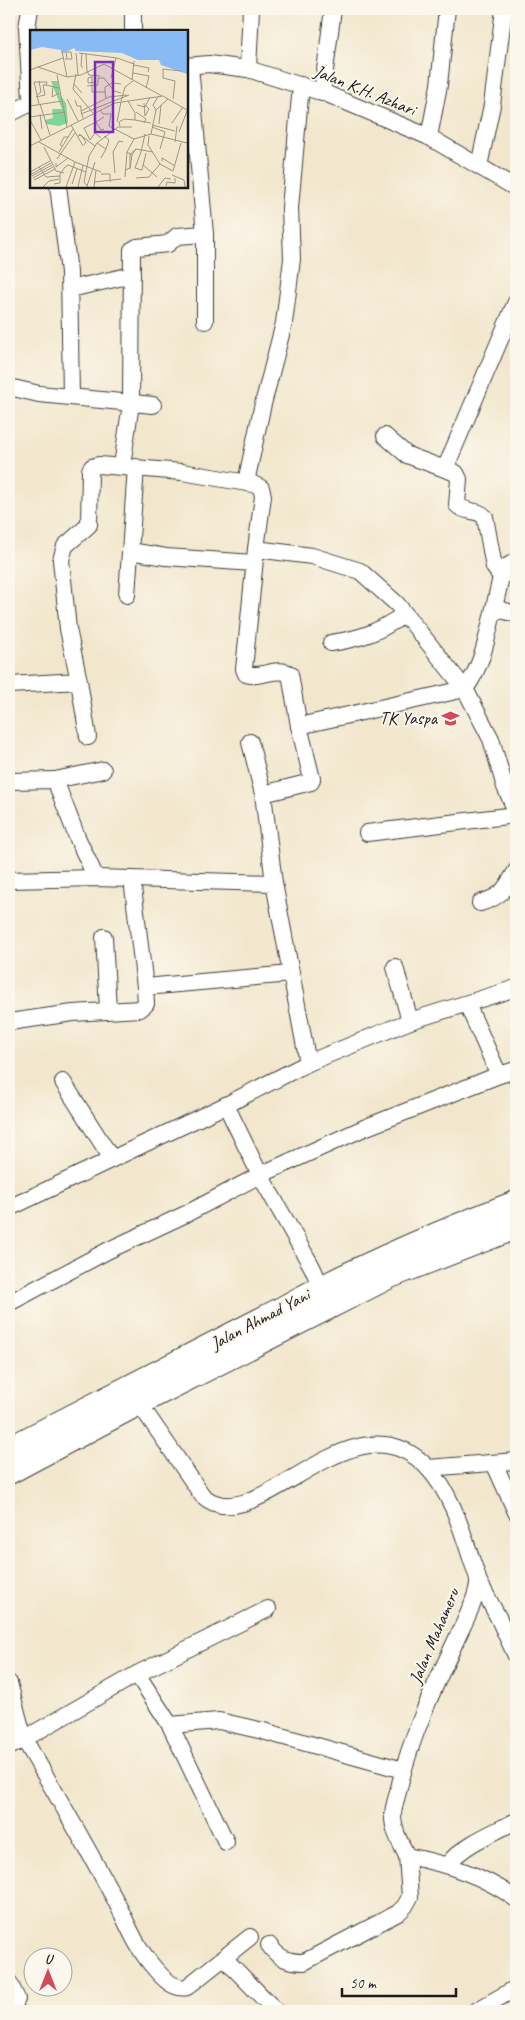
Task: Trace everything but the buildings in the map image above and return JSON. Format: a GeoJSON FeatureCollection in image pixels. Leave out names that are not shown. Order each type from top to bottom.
{"type":"FeatureCollection","features":[{"type":"Feature","properties":{"kind":"highway","name":"Jalan Ahmad Yani"},"geometry":{"type":"LineString","coordinates":[[9,1449],[321,1287],[430,1237],[516,1203]]}},
{"type":"Feature","properties":{"kind":"highway","name":"Jalan Ahmad Yani"},"geometry":{"type":"LineString","coordinates":[[9,1472],[139,1403],[390,1276],[516,1226]]}},
{"type":"Feature","properties":{"kind":"street"},"geometry":{"type":"LineString","coordinates":[[30,9],[26,28],[30,86]]}},
{"type":"Feature","properties":{"kind":"street"},"geometry":{"type":"LineString","coordinates":[[133,9],[133,30]]}},
{"type":"Feature","properties":{"kind":"street"},"geometry":{"type":"LineString","coordinates":[[248,69],[251,9]]}},
{"type":"Feature","properties":{"kind":"street"},"geometry":{"type":"LineString","coordinates":[[322,93],[333,9]]}},
{"type":"Feature","properties":{"kind":"street"},"geometry":{"type":"LineString","coordinates":[[429,137],[439,85],[447,9]]}},
{"type":"Feature","properties":{"kind":"street"},"geometry":{"type":"LineString","coordinates":[[479,166],[492,106],[504,9]]}},
{"type":"Feature","properties":{"kind":"street","name":"Jalan K.H. Azhari"},"geometry":{"type":"LineString","coordinates":[[188,66],[209,64],[248,69],[301,85],[429,137],[516,188]]}},
{"type":"Feature","properties":{"kind":"street"},"geometry":{"type":"LineString","coordinates":[[188,66],[205,234],[205,321]]}},
{"type":"Feature","properties":{"kind":"street"},"geometry":{"type":"LineString","coordinates":[[246,482],[262,408],[284,323],[292,259],[290,208],[301,85]]}},
{"type":"Feature","properties":{"kind":"street"},"geometry":{"type":"LineString","coordinates":[[9,114],[30,102]]}},
{"type":"Feature","properties":{"kind":"street"},"geometry":{"type":"LineString","coordinates":[[58,188],[70,289],[70,396]]}},
{"type":"Feature","properties":{"kind":"street"},"geometry":{"type":"LineString","coordinates":[[128,595],[132,275],[134,248],[168,244],[176,236],[205,234]]}},
{"type":"Feature","properties":{"kind":"street"},"geometry":{"type":"LineString","coordinates":[[70,289],[132,275]]}},
{"type":"Feature","properties":{"kind":"street"},"geometry":{"type":"LineString","coordinates":[[445,469],[516,302]]}},
{"type":"Feature","properties":{"kind":"street"},"geometry":{"type":"LineString","coordinates":[[9,387],[39,394],[153,405]]}},
{"type":"Feature","properties":{"kind":"street"},"geometry":{"type":"LineString","coordinates":[[385,436],[407,455],[458,475],[457,500],[459,507],[480,512],[486,517],[494,567],[501,576]]}},
{"type":"Feature","properties":{"kind":"street"},"geometry":{"type":"LineString","coordinates":[[88,737],[68,629],[62,553],[70,541],[88,525],[90,470],[92,467],[99,465],[129,467],[246,482],[258,486],[263,491],[244,669],[246,674],[252,675],[282,671],[290,674],[299,726],[312,779],[311,782],[263,794]]}},
{"type":"Feature","properties":{"kind":"street"},"geometry":{"type":"LineString","coordinates":[[130,551],[166,557],[312,556],[360,570],[405,614],[465,688],[491,739],[511,787],[516,811]]}},
{"type":"Feature","properties":{"kind":"street"},"geometry":{"type":"LineString","coordinates":[[299,726],[465,688],[473,678],[481,661],[501,576],[506,567],[516,561]]}},
{"type":"Feature","properties":{"kind":"street"},"geometry":{"type":"LineString","coordinates":[[494,608],[516,614]]}},
{"type":"Feature","properties":{"kind":"street"},"geometry":{"type":"LineString","coordinates":[[331,644],[357,640],[382,630],[405,614]]}},
{"type":"Feature","properties":{"kind":"street"},"geometry":{"type":"LineString","coordinates":[[9,685],[79,681]]}},
{"type":"Feature","properties":{"kind":"street"},"geometry":{"type":"LineString","coordinates":[[250,742],[263,794],[274,883],[308,1063]]}},
{"type":"Feature","properties":{"kind":"street"},"geometry":{"type":"LineString","coordinates":[[9,781],[55,780],[103,770]]}},
{"type":"Feature","properties":{"kind":"street"},"geometry":{"type":"LineString","coordinates":[[55,780],[77,837],[96,878]]}},
{"type":"Feature","properties":{"kind":"street"},"geometry":{"type":"LineString","coordinates":[[367,833],[516,815]]}},
{"type":"Feature","properties":{"kind":"street"},"geometry":{"type":"LineString","coordinates":[[480,903],[497,897],[506,889],[516,871]]}},
{"type":"Feature","properties":{"kind":"street"},"geometry":{"type":"LineString","coordinates":[[9,880],[96,878],[274,883]]}},
{"type":"Feature","properties":{"kind":"street"},"geometry":{"type":"LineString","coordinates":[[9,1022],[73,1013],[143,1008],[146,1004],[145,987],[132,879]]}},
{"type":"Feature","properties":{"kind":"street"},"geometry":{"type":"LineString","coordinates":[[104,937],[108,1010]]}},
{"type":"Feature","properties":{"kind":"street"},"geometry":{"type":"LineString","coordinates":[[395,967],[410,1021]]}},
{"type":"Feature","properties":{"kind":"street"},"geometry":{"type":"LineString","coordinates":[[145,987],[291,974]]}},
{"type":"Feature","properties":{"kind":"street"},"geometry":{"type":"LineString","coordinates":[[9,1208],[226,1105],[308,1063],[410,1021],[516,988]]}},
{"type":"Feature","properties":{"kind":"street"},"geometry":{"type":"LineString","coordinates":[[467,1004],[499,1074]]}},
{"type":"Feature","properties":{"kind":"street"},"geometry":{"type":"LineString","coordinates":[[9,1303],[109,1250],[186,1214],[260,1175],[364,1128],[499,1074],[516,1070]]}},
{"type":"Feature","properties":{"kind":"street"},"geometry":{"type":"LineString","coordinates":[[64,1082],[112,1159]]}},
{"type":"Feature","properties":{"kind":"street"},"geometry":{"type":"LineString","coordinates":[[226,1105],[260,1175],[312,1266],[321,1287]]}},
{"type":"Feature","properties":{"kind":"street","name":"Jalan Mahameru"},"geometry":{"type":"LineString","coordinates":[[139,1403],[202,1495],[208,1501],[219,1506],[238,1505],[276,1488],[341,1452],[356,1446],[373,1444],[388,1445],[413,1455],[428,1468],[446,1494],[466,1543],[478,1580],[470,1608],[424,1710],[403,1770],[393,1814],[395,1833],[407,1856]]}},
{"type":"Feature","properties":{"kind":"street"},"geometry":{"type":"LineString","coordinates":[[428,1468],[516,1461]]}},
{"type":"Feature","properties":{"kind":"street"},"geometry":{"type":"LineString","coordinates":[[494,1463],[516,1512]]}},
{"type":"Feature","properties":{"kind":"street"},"geometry":{"type":"LineString","coordinates":[[478,1580],[516,1656]]}},
{"type":"Feature","properties":{"kind":"street"},"geometry":{"type":"LineString","coordinates":[[9,1747],[137,1674],[268,1609]]}},
{"type":"Feature","properties":{"kind":"street"},"geometry":{"type":"LineString","coordinates":[[137,1674],[170,1725],[226,1842]]}},
{"type":"Feature","properties":{"kind":"street"},"geometry":{"type":"LineString","coordinates":[[9,1683],[24,1739],[75,1825],[150,1963],[169,1982],[183,1988],[250,1937]]}},
{"type":"Feature","properties":{"kind":"street"},"geometry":{"type":"LineString","coordinates":[[170,1725],[218,1720],[403,1770]]}},
{"type":"Feature","properties":{"kind":"street"},"geometry":{"type":"LineString","coordinates":[[448,1864],[455,1856],[516,1820]]}},
{"type":"Feature","properties":{"kind":"street"},"geometry":{"type":"LineString","coordinates":[[269,1945],[276,1954],[290,1962],[304,1962],[398,1913],[410,1897],[407,1856],[448,1864],[498,1886],[516,1899]]}},
{"type":"Feature","properties":{"kind":"street"},"geometry":{"type":"LineString","coordinates":[[224,1958],[276,2011]]}},
{"type":"Feature","properties":{"kind":"street"},"geometry":{"type":"LineString","coordinates":[[9,1982],[17,1999],[9,2009]]}},
{"type":"Feature","properties":{"kind":"street"},"geometry":{"type":"LineString","coordinates":[[476,2011],[516,1988]]}},
{"type":"Feature","properties":{"kind":"place","name":"TK Yaspa"},"geometry":{"type":"Point","coordinates":[451,718]}}]}
